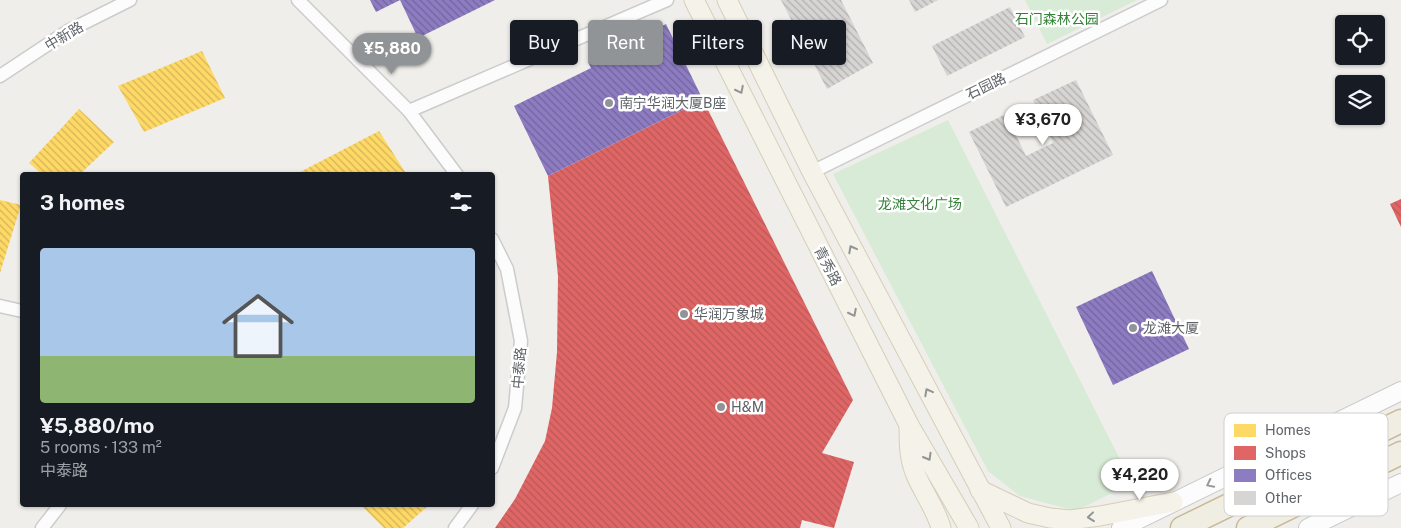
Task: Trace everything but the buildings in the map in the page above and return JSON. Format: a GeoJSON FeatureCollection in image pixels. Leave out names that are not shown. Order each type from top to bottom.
{"type":"FeatureCollection","features":[{"type":"Feature","properties":{"kind":"highway"},"geometry":{"type":"LineString","coordinates":[[1388,427],[1401,421]]}},
{"type":"Feature","properties":{"kind":"highway"},"geometry":{"type":"LineString","coordinates":[[1388,459],[1401,453]]}},
{"type":"Feature","properties":{"kind":"highway"},"geometry":{"type":"LineString","coordinates":[[1182,528],[1224,507]]}},
{"type":"Feature","properties":{"kind":"highway"},"geometry":{"type":"LineString","coordinates":[[1248,528],[1272,516]]}},
{"type":"Feature","properties":{"kind":"main road","name":"青秀路"},"geometry":{"type":"LineString","coordinates":[[694,0],[909,425],[969,528]]}},
{"type":"Feature","properties":{"kind":"main road"},"geometry":{"type":"LineString","coordinates":[[727,0],[812,172],[1001,528]]}},
{"type":"Feature","properties":{"kind":"main road"},"geometry":{"type":"LineString","coordinates":[[909,425],[910,454],[916,476],[938,518],[941,528]]}},
{"type":"Feature","properties":{"kind":"main road"},"geometry":{"type":"LineString","coordinates":[[980,490],[1028,513],[1070,520],[1173,502]]}},
{"type":"Feature","properties":{"kind":"street","name":"中新路"},"geometry":{"type":"LineString","coordinates":[[0,76],[68,31],[130,0]]}},
{"type":"Feature","properties":{"kind":"street"},"geometry":{"type":"LineString","coordinates":[[298,0],[409,110],[455,172]]}},
{"type":"Feature","properties":{"kind":"street"},"geometry":{"type":"LineString","coordinates":[[409,110],[667,0]]}},
{"type":"Feature","properties":{"kind":"street","name":"石园路"},"geometry":{"type":"LineString","coordinates":[[812,172],[1161,0]]}},
{"type":"Feature","properties":{"kind":"street","name":"中泰路"},"geometry":{"type":"LineString","coordinates":[[495,245],[507,269],[521,341],[515,408],[495,460]]}},
{"type":"Feature","properties":{"kind":"street"},"geometry":{"type":"LineString","coordinates":[[0,306],[20,311]]}},
{"type":"Feature","properties":{"kind":"street"},"geometry":{"type":"LineString","coordinates":[[1356,413],[1401,391]]}},
{"type":"Feature","properties":{"kind":"street"},"geometry":{"type":"LineString","coordinates":[[1121,528],[1224,477]]}},
{"type":"Feature","properties":{"kind":"street"},"geometry":{"type":"LineString","coordinates":[[1388,489],[1401,483]]}},
{"type":"Feature","properties":{"kind":"street"},"geometry":{"type":"LineString","coordinates":[[42,528],[58,507]]}},
{"type":"Feature","properties":{"kind":"street"},"geometry":{"type":"LineString","coordinates":[[455,528],[471,507]]}},
{"type":"Feature","properties":{"kind":"street"},"geometry":{"type":"LineString","coordinates":[[1308,528],[1333,516]]}},
{"type":"Feature","properties":{"kind":"green space","name":"石门森林公园"},"geometry":{"type":"Polygon","coordinates":[[[1025,0],[1137,0],[1047,44],[1025,0]]]}},
{"type":"Feature","properties":{"kind":"green space","name":"龙滩文化广场"},"geometry":{"type":"Polygon","coordinates":[[[948,120],[1132,483],[1076,511],[1020,496],[988,471],[833,174],[948,120]]]}},
{"type":"Feature","properties":{"kind":"place","name":"南宁华润大厦B座"},"geometry":{"type":"Point","coordinates":[609,103]}},
{"type":"Feature","properties":{"kind":"place","name":"华润万象城"},"geometry":{"type":"Point","coordinates":[684,314]}},
{"type":"Feature","properties":{"kind":"place","name":"龙滩大厦"},"geometry":{"type":"Point","coordinates":[1133,328]}},
{"type":"Feature","properties":{"kind":"place","name":"H&M"},"geometry":{"type":"Point","coordinates":[721,407]}}]}
